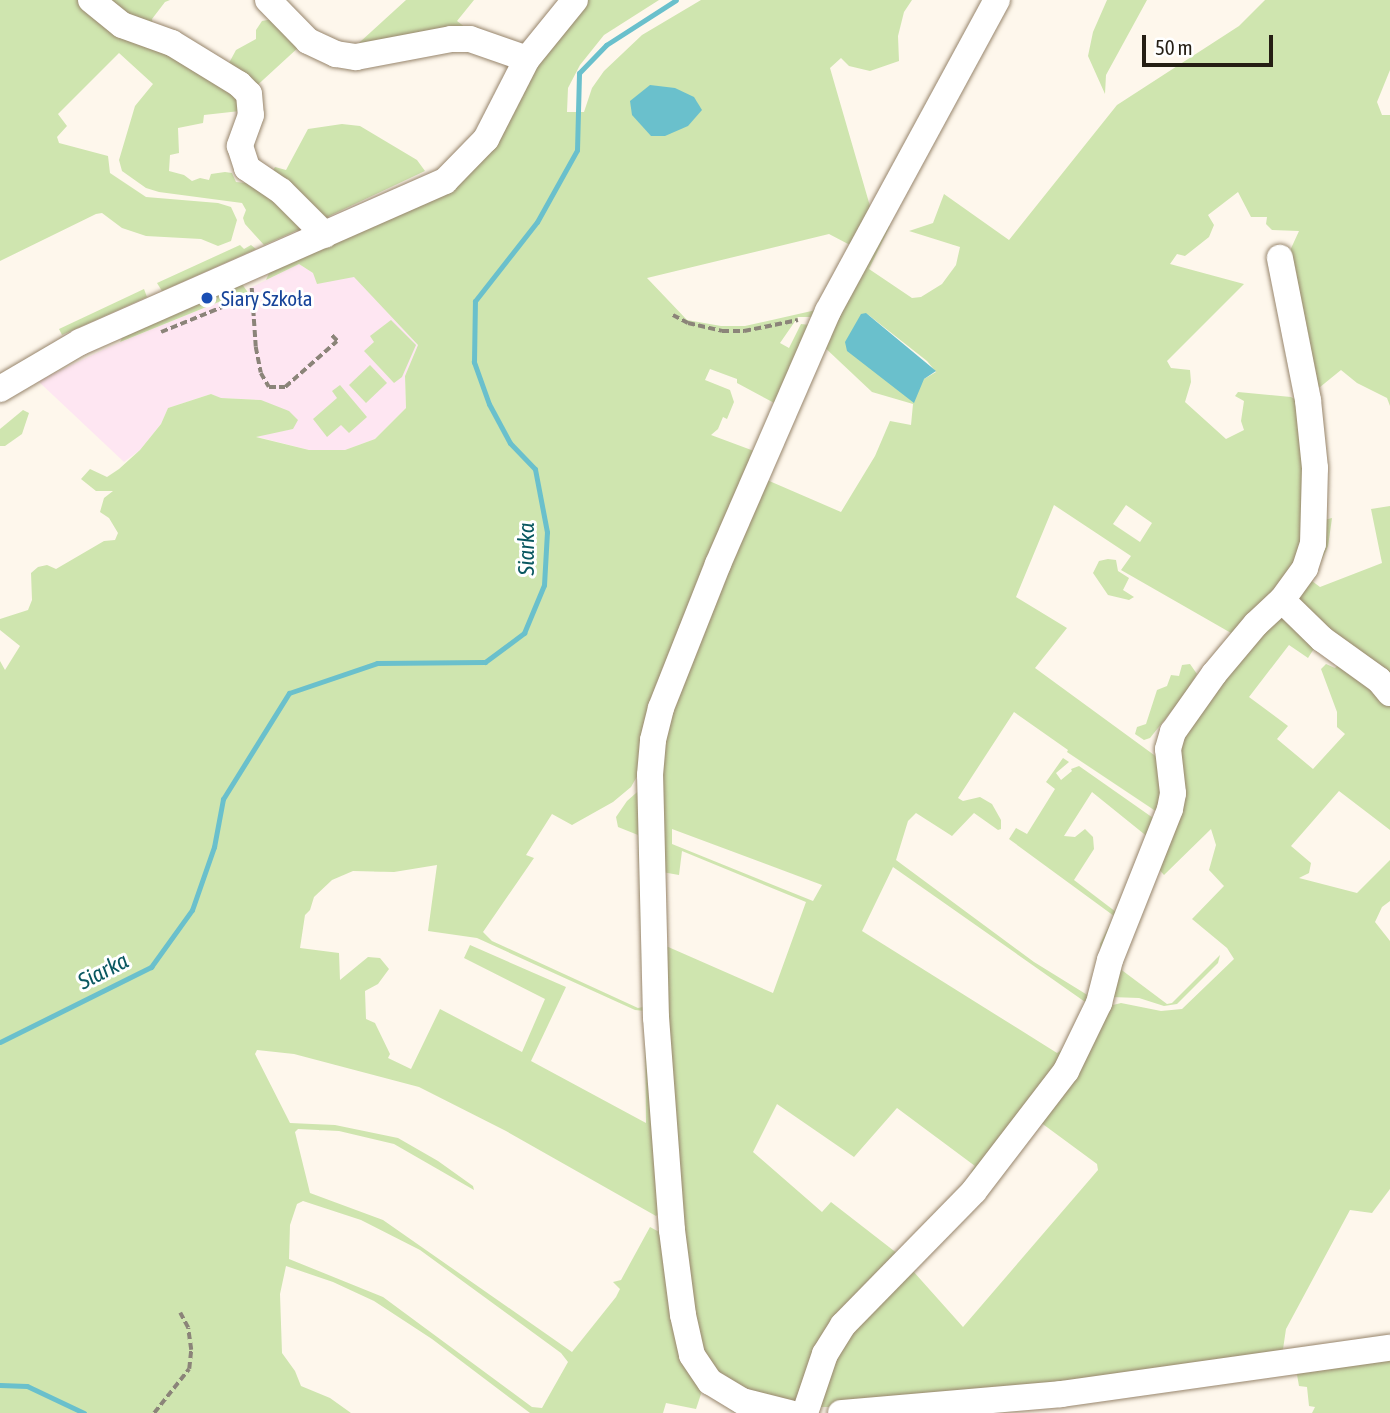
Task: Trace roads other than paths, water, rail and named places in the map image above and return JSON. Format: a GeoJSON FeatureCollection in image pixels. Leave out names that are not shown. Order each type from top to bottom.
{"type":"FeatureCollection","features":[{"type":"Feature","properties":{"kind":"street"},"geometry":{"type":"LineString","coordinates":[[92,0],[122,25],[172,43],[239,84],[249,94],[250,115],[240,146],[247,168],[281,191],[325,235]]}},
{"type":"Feature","properties":{"kind":"street"},"geometry":{"type":"LineString","coordinates":[[268,0],[308,41],[336,54],[356,57],[451,39],[470,39],[527,60]]}},
{"type":"Feature","properties":{"kind":"street"},"geometry":{"type":"LineString","coordinates":[[0,389],[80,342],[445,181],[486,139],[527,60],[575,0]]}},
{"type":"Feature","properties":{"kind":"street"},"geometry":{"type":"LineString","coordinates":[[790,1413],[742,1401],[710,1382],[692,1355],[683,1315],[672,1230],[656,1018],[650,775],[653,740],[661,708],[718,564],[828,311],[997,0]]}},
{"type":"Feature","properties":{"kind":"street"},"geometry":{"type":"LineString","coordinates":[[806,1413],[825,1354],[844,1325],[974,1191],[1066,1070],[1099,1003],[1110,960],[1170,809],[1173,793],[1168,749],[1173,732],[1222,664],[1256,624],[1283,600],[1306,568],[1314,544],[1315,468],[1308,400],[1280,258]]}},
{"type":"Feature","properties":{"kind":"street"},"geometry":{"type":"LineString","coordinates":[[1283,600],[1322,639],[1378,680],[1390,693]]}},
{"type":"Feature","properties":{"kind":"street"},"geometry":{"type":"LineString","coordinates":[[841,1413],[1061,1394],[1390,1348]]}},
{"type":"Feature","properties":{"kind":"water"},"geometry":{"type":"Polygon","coordinates":[[[650,85],[675,88],[694,97],[702,110],[688,126],[665,136],[651,136],[632,115],[630,101],[650,85]]]}},
{"type":"Feature","properties":{"kind":"water"},"geometry":{"type":"Polygon","coordinates":[[[866,313],[936,371],[924,379],[914,403],[847,351],[845,342],[861,314],[866,313]]]}},
{"type":"Feature","properties":{"kind":"waterway","name":"Siarka"},"geometry":{"type":"LineString","coordinates":[[0,1042],[151,967],[192,910],[214,847],[223,799],[289,693],[377,663],[485,662],[524,633],[544,585],[547,532],[535,469],[510,443],[489,404],[474,362],[475,301],[537,222],[577,150],[579,73],[606,45],[676,0]]}},
{"type":"Feature","properties":{"kind":"waterway"},"geometry":{"type":"LineString","coordinates":[[0,1385],[27,1386],[84,1413]]}},
{"type":"Feature","properties":{"kind":"place","name":"Siary Szkoła"},"geometry":{"type":"Point","coordinates":[207,298]}}]}
